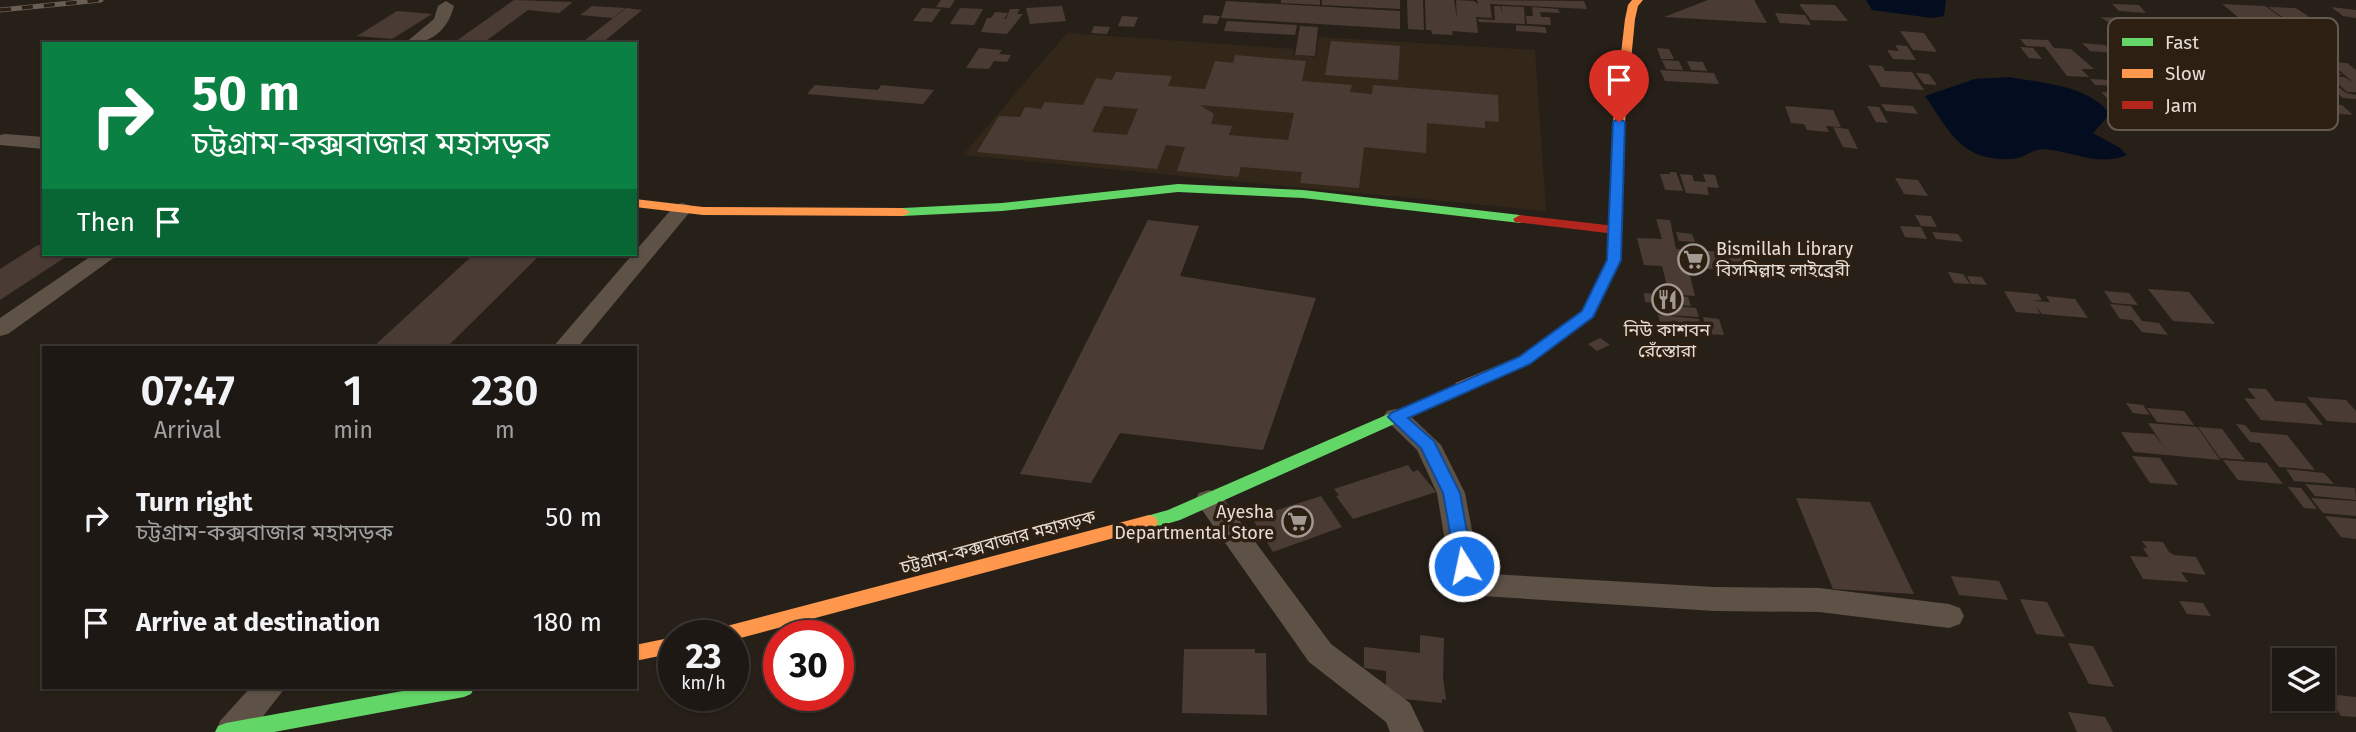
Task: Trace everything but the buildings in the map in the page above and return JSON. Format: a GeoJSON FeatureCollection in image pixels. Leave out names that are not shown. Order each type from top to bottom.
{"type":"FeatureCollection","features":[{"type":"Feature","properties":{"kind":"main road","name":"চট্টগ্রাম-কক্সবাজার মহাসড়ক"},"geometry":{"type":"LineString","coordinates":[[749,628],[1174,515],[1524,360],[1588,314],[1614,260],[1619,122],[1630,19],[1633,5],[1638,0]]}},
{"type":"Feature","properties":{"kind":"main road"},"geometry":{"type":"LineString","coordinates":[[637,203],[682,209],[872,214],[1002,207],[1178,188],[1303,194],[1615,230]]}},
{"type":"Feature","properties":{"kind":"main road"},"geometry":{"type":"LineString","coordinates":[[637,653],[658,648]]}},
{"type":"Feature","properties":{"kind":"main road"},"geometry":{"type":"LineString","coordinates":[[226,732],[459,689]]}},
{"type":"Feature","properties":{"kind":"street"},"geometry":{"type":"LineString","coordinates":[[415,42],[442,21],[446,6]]}},
{"type":"Feature","properties":{"kind":"street"},"geometry":{"type":"LineString","coordinates":[[5,139],[42,143]]}},
{"type":"Feature","properties":{"kind":"street"},"geometry":{"type":"LineString","coordinates":[[566,346],[682,209]]}},
{"type":"Feature","properties":{"kind":"street"},"geometry":{"type":"LineString","coordinates":[[0,329],[105,256]]}},
{"type":"Feature","properties":{"kind":"street"},"geometry":{"type":"LineString","coordinates":[[1396,417],[1428,445],[1451,493],[1464,566],[1482,585],[1714,599],[1819,600],[1949,616]]}},
{"type":"Feature","properties":{"kind":"street"},"geometry":{"type":"LineString","coordinates":[[1209,500],[1320,653],[1398,713],[1407,732]]}},
{"type":"Feature","properties":{"kind":"street"},"geometry":{"type":"LineString","coordinates":[[232,731],[268,689]]}},
{"type":"Feature","properties":{"kind":"shaded area"},"geometry":{"type":"Polygon","coordinates":[[[1067,33],[1294,49],[1293,55],[1316,57],[1319,37],[1535,50],[1546,211],[963,155],[1067,33]]]}},
{"type":"Feature","properties":{"kind":"water"},"geometry":{"type":"Polygon","coordinates":[[[1866,0],[1946,0],[1944,16],[1932,18],[1872,10],[1866,0]]]}},
{"type":"Feature","properties":{"kind":"water"},"geometry":{"type":"Polygon","coordinates":[[[2008,77],[2064,87],[2090,97],[2108,112],[2108,116],[2093,133],[2127,155],[2099,159],[2045,149],[2011,159],[1994,159],[1968,149],[1950,132],[1925,96],[1975,79],[2008,77]]]}},
{"type":"Feature","properties":{"kind":"railway"},"geometry":{"type":"LineString","coordinates":[[0,10],[101,0]]}},
{"type":"Feature","properties":{"kind":"traffic: fast"},"geometry":{"type":"LineString","coordinates":[[903,212],[1002,207],[1178,188],[1303,194],[1520,219]]}},
{"type":"Feature","properties":{"kind":"traffic: fast"},"geometry":{"type":"LineString","coordinates":[[1149,522],[1174,515],[1462,387]]}},
{"type":"Feature","properties":{"kind":"traffic: fast"},"geometry":{"type":"LineString","coordinates":[[226,732],[459,689]]}},
{"type":"Feature","properties":{"kind":"traffic: slow"},"geometry":{"type":"LineString","coordinates":[[1462,387],[1524,360],[1588,314],[1614,260],[1619,122],[1630,19],[1633,5],[1638,0]]}},
{"type":"Feature","properties":{"kind":"traffic: slow"},"geometry":{"type":"LineString","coordinates":[[637,203],[703,211],[903,212]]}},
{"type":"Feature","properties":{"kind":"traffic: slow"},"geometry":{"type":"LineString","coordinates":[[749,628],[1149,522]]}},
{"type":"Feature","properties":{"kind":"traffic: slow"},"geometry":{"type":"LineString","coordinates":[[637,653],[658,648]]}},
{"type":"Feature","properties":{"kind":"traffic: jam"},"geometry":{"type":"LineString","coordinates":[[1520,219],[1615,230]]}},
{"type":"Feature","properties":{"kind":"place","name":"Bismillah Library বিসমিল্লাহ লাইব্রেরী"},"geometry":{"type":"Point","coordinates":[1693,259]}},
{"type":"Feature","properties":{"kind":"place","name":"নিউ কাশবন রেঁস্তোরা"},"geometry":{"type":"Point","coordinates":[1667,300]}},
{"type":"Feature","properties":{"kind":"place","name":"Ayesha Departmental Store"},"geometry":{"type":"Point","coordinates":[1297,522]}},
{"type":"Feature","properties":{"kind":"route"},"geometry":{"type":"LineString","coordinates":[[1464,566],[1451,493],[1428,445],[1396,417],[1524,360],[1588,314],[1614,260],[1619,122]]}}]}
